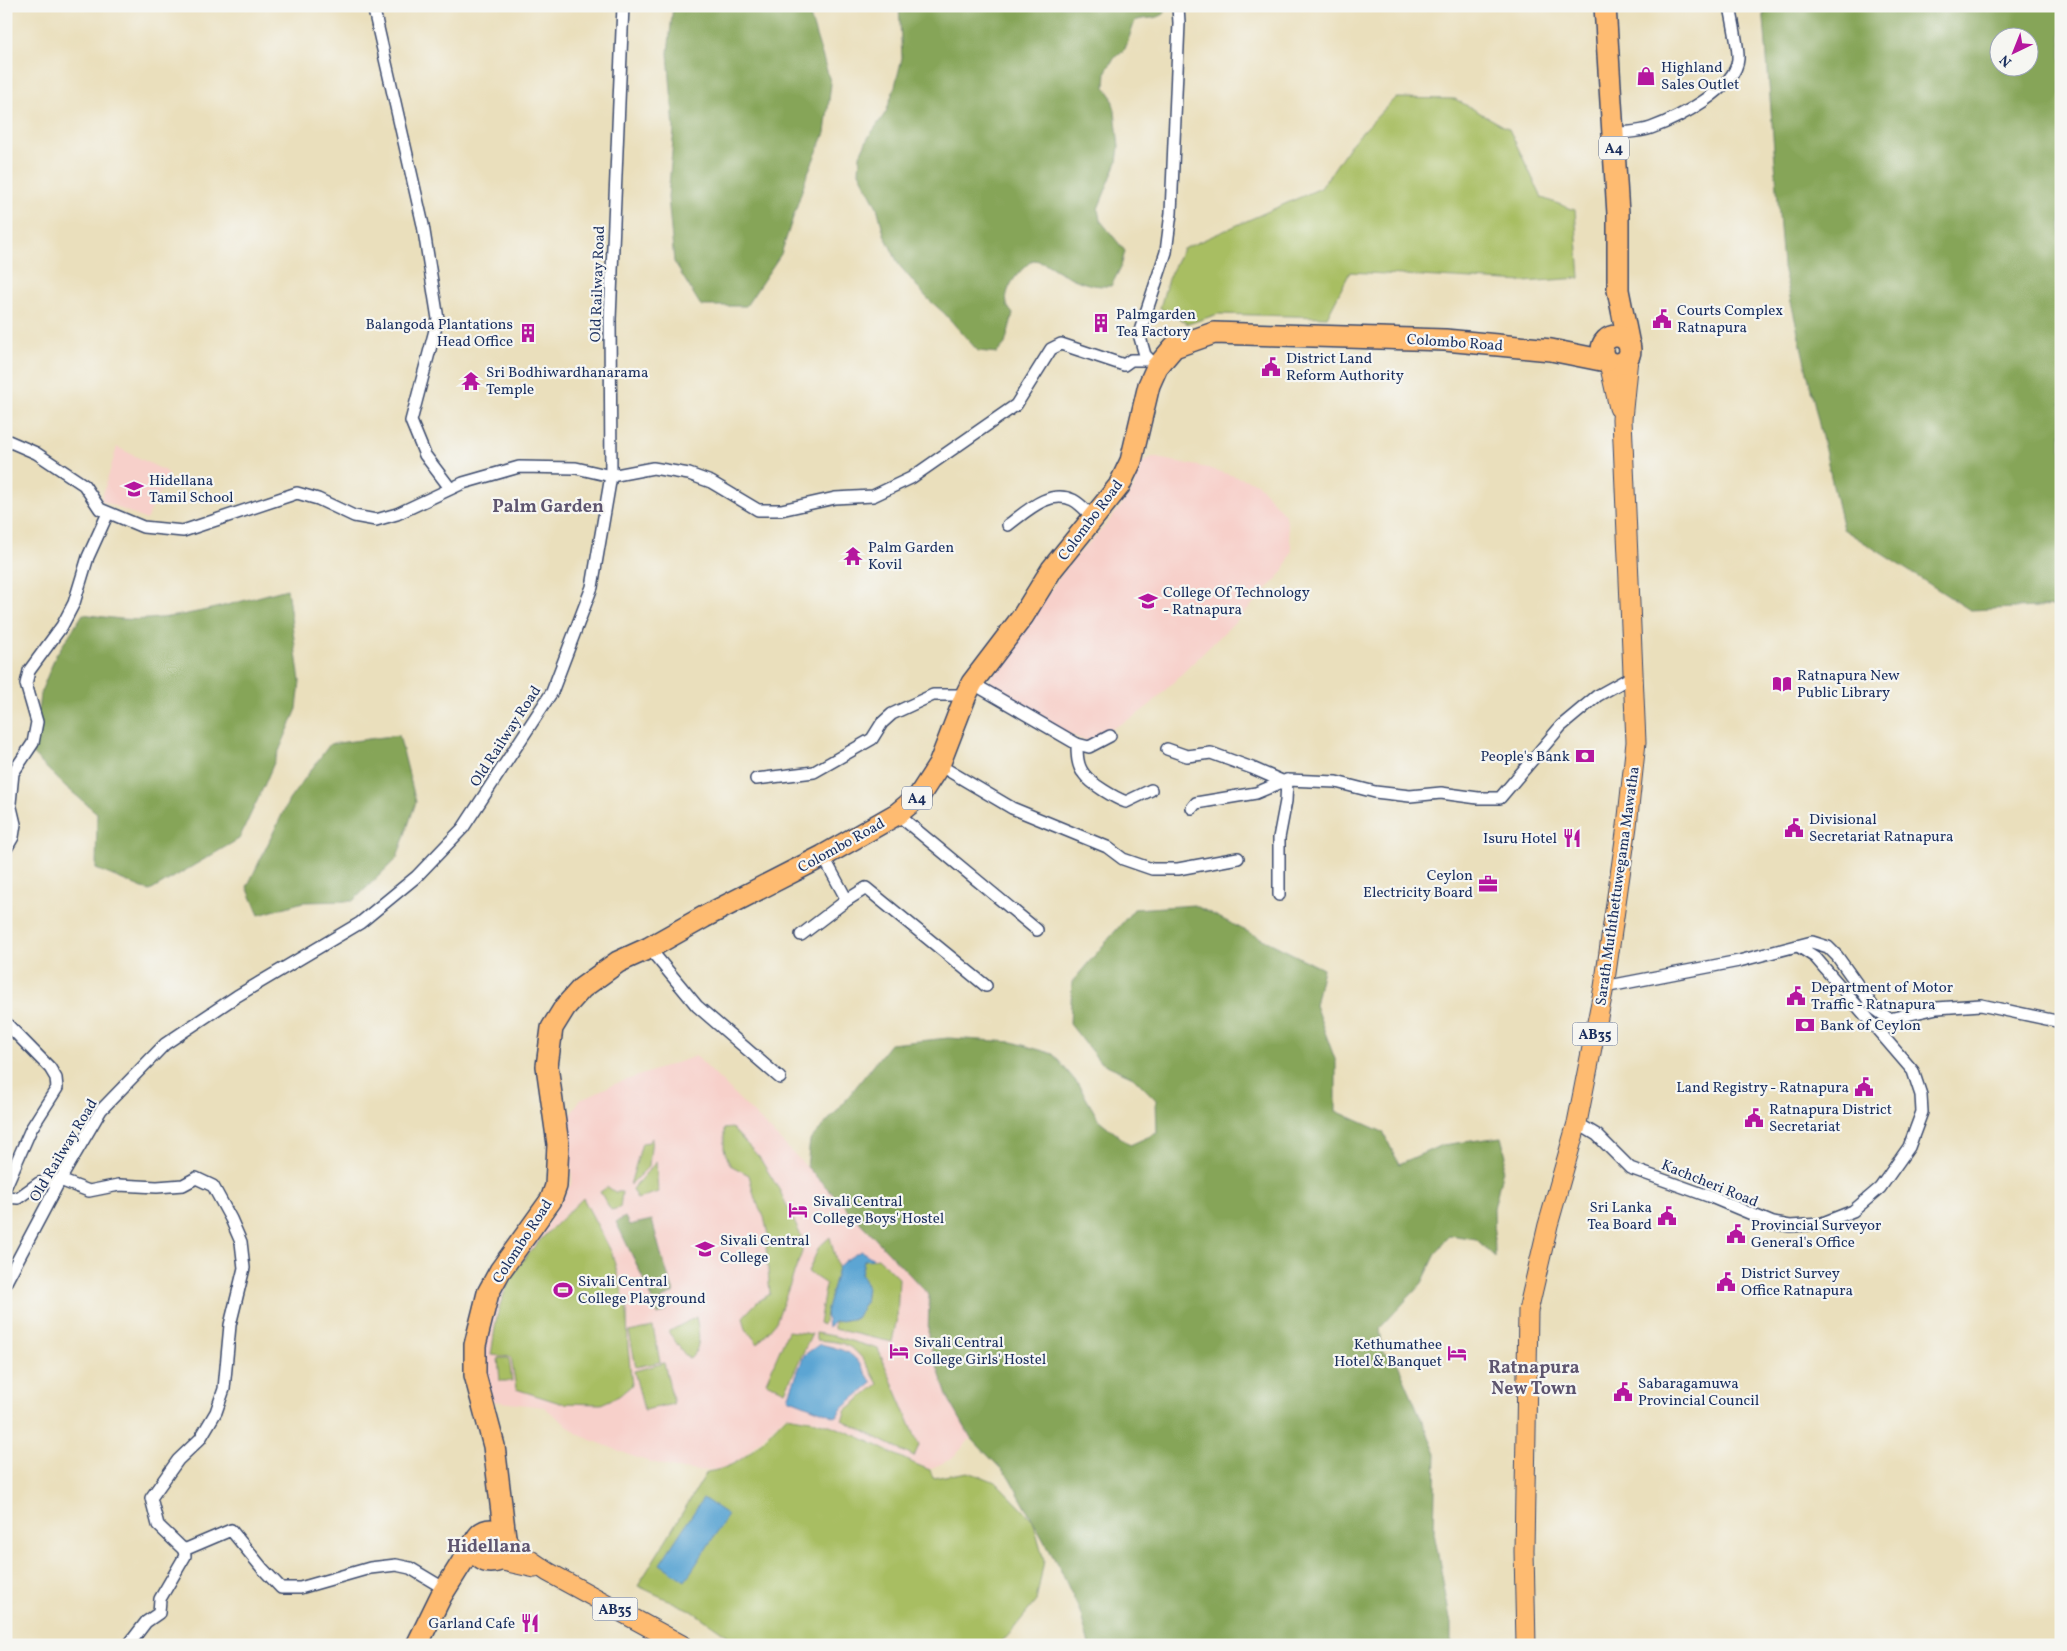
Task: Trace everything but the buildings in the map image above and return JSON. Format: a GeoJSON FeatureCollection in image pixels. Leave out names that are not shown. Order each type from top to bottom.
{"type":"FeatureCollection","features":[{"type":"Feature","properties":{"kind":"highway","name":"A4"},"geometry":{"type":"LineString","coordinates":[[1605,6],[1618,214],[1618,290],[1613,352]]}},
{"type":"Feature","properties":{"kind":"highway","name":"Colombo Road"},"geometry":{"type":"LineString","coordinates":[[505,1538],[494,1446],[475,1375],[475,1345],[488,1293],[500,1271],[551,1200],[556,1186],[558,1144],[547,1066],[552,1028],[565,1008],[582,988],[618,962],[649,948],[704,917],[823,856],[897,814],[919,796],[938,766],[969,689],[1023,616],[1052,569],[1119,486],[1131,461],[1154,364],[1174,347],[1214,333],[1446,340],[1551,350],[1613,352]]}},
{"type":"Feature","properties":{"kind":"highway","name":"Colombo Road"},"geometry":{"type":"LineString","coordinates":[[417,1645],[443,1593],[477,1538],[489,1512],[497,1472]]}},
{"type":"Feature","properties":{"kind":"highway"},"geometry":{"type":"LineString","coordinates":[[486,1530],[501,1533],[505,1538],[506,1552],[496,1561],[483,1559],[479,1556],[475,1546],[477,1538],[486,1530]]}},
{"type":"Feature","properties":{"kind":"highway","name":"Colombo Road"},"geometry":{"type":"LineString","coordinates":[[443,1593],[483,1566],[496,1561]]}},
{"type":"Feature","properties":{"kind":"main road","name":"Sarath Muththettuwegama Mawatha"},"geometry":{"type":"LineString","coordinates":[[1526,1645],[1524,1550],[1528,1311],[1548,1225],[1577,1123],[1604,988],[1627,826],[1636,742],[1622,419],[1613,352]]}},
{"type":"Feature","properties":{"kind":"main road"},"geometry":{"type":"LineString","coordinates":[[505,1538],[514,1549],[548,1572]]}},
{"type":"Feature","properties":{"kind":"main road"},"geometry":{"type":"LineString","coordinates":[[496,1561],[515,1563],[548,1572]]}},
{"type":"Feature","properties":{"kind":"main road","name":"AB35"},"geometry":{"type":"LineString","coordinates":[[548,1572],[682,1645]]}},
{"type":"Feature","properties":{"kind":"street"},"geometry":{"type":"LineString","coordinates":[[373,6],[423,225],[438,319],[412,421],[425,455],[450,488]]}},
{"type":"Feature","properties":{"kind":"street","name":"Old Railway Road"},"geometry":{"type":"LineString","coordinates":[[6,1282],[60,1180],[101,1110],[165,1044],[237,996],[360,923],[416,877],[463,828],[552,692],[592,587],[611,476],[610,319],[623,6]]}},
{"type":"Feature","properties":{"kind":"street"},"geometry":{"type":"LineString","coordinates":[[1154,364],[1145,355],[1139,334],[1166,252],[1171,212],[1178,6]]}},
{"type":"Feature","properties":{"kind":"street"},"geometry":{"type":"LineString","coordinates":[[1613,134],[1649,129],[1682,114],[1692,109],[1732,77],[1738,59],[1730,6]]}},
{"type":"Feature","properties":{"kind":"street"},"geometry":{"type":"LineString","coordinates":[[6,440],[36,453],[84,485],[100,509],[143,527],[183,531],[297,493],[318,499],[354,516],[376,520],[397,514],[463,482],[519,467],[576,468],[611,476],[653,468],[689,474],[711,482],[758,510],[782,510],[835,498],[873,496],[911,478],[1016,405],[1051,349],[1061,344],[1124,365],[1132,360],[1154,364]]}},
{"type":"Feature","properties":{"kind":"street"},"geometry":{"type":"LineString","coordinates":[[1008,524],[1038,503],[1060,496],[1075,500],[1094,518]]}},
{"type":"Feature","properties":{"kind":"street"},"geometry":{"type":"LineString","coordinates":[[6,849],[13,837],[15,824],[10,803],[13,773],[33,743],[37,722],[26,684],[29,671],[62,626],[74,603],[88,558],[108,513]]}},
{"type":"Feature","properties":{"kind":"street"},"geometry":{"type":"LineString","coordinates":[[1167,749],[1187,756],[1210,754],[1285,781],[1336,782],[1375,792],[1410,796],[1441,793],[1478,798],[1500,798],[1561,726],[1597,696],[1633,676]]}},
{"type":"Feature","properties":{"kind":"street"},"geometry":{"type":"LineString","coordinates":[[756,780],[814,772],[872,739],[882,723],[892,714],[933,695],[969,689],[1077,744],[1089,747],[1110,736]]}},
{"type":"Feature","properties":{"kind":"street"},"geometry":{"type":"LineString","coordinates":[[1077,744],[1077,759],[1084,774],[1114,798],[1126,802],[1151,790]]}},
{"type":"Feature","properties":{"kind":"street"},"geometry":{"type":"LineString","coordinates":[[938,766],[1012,808],[1107,847],[1124,859],[1152,869],[1178,869],[1238,858]]}},
{"type":"Feature","properties":{"kind":"street"},"geometry":{"type":"LineString","coordinates":[[1192,808],[1196,803],[1256,793],[1285,781]]}},
{"type":"Feature","properties":{"kind":"street"},"geometry":{"type":"LineString","coordinates":[[1279,895],[1279,838],[1286,801],[1285,781]]}},
{"type":"Feature","properties":{"kind":"street"},"geometry":{"type":"LineString","coordinates":[[897,814],[1037,930]]}},
{"type":"Feature","properties":{"kind":"street"},"geometry":{"type":"LineString","coordinates":[[823,856],[846,900]]}},
{"type":"Feature","properties":{"kind":"street"},"geometry":{"type":"LineString","coordinates":[[801,935],[846,900],[866,888],[986,986]]}},
{"type":"Feature","properties":{"kind":"street"},"geometry":{"type":"LineString","coordinates":[[1604,988],[1738,961],[1812,942],[1828,947],[1837,956],[1874,1008],[1889,1019],[1937,1008],[1981,1005],[2061,1022]]}},
{"type":"Feature","properties":{"kind":"street","name":"Kachcheri Road"},"geometry":{"type":"LineString","coordinates":[[1577,1123],[1597,1135],[1630,1168],[1711,1196],[1773,1223],[1790,1226],[1820,1224],[1852,1211],[1880,1188],[1909,1147],[1922,1112],[1921,1095],[1913,1071],[1815,958],[1798,946]]}},
{"type":"Feature","properties":{"kind":"street"},"geometry":{"type":"LineString","coordinates":[[649,948],[698,1006],[780,1078]]}},
{"type":"Feature","properties":{"kind":"street"},"geometry":{"type":"LineString","coordinates":[[6,1023],[50,1068],[56,1078],[57,1088],[31,1129],[6,1186]]}},
{"type":"Feature","properties":{"kind":"street"},"geometry":{"type":"LineString","coordinates":[[6,1198],[18,1198],[39,1182],[60,1180],[89,1191],[119,1185],[157,1187],[183,1185],[196,1178],[213,1186],[232,1219],[240,1242],[244,1268],[230,1325],[224,1389],[216,1412],[200,1439],[178,1460],[151,1498],[158,1525],[184,1550],[185,1556],[160,1600],[160,1613],[146,1622],[130,1642],[131,1645]]}},
{"type":"Feature","properties":{"kind":"street"},"geometry":{"type":"LineString","coordinates":[[184,1550],[231,1530],[281,1588],[300,1588],[370,1568],[396,1565],[410,1568],[443,1593]]}},
{"type":"Feature","properties":{"kind":"shaded area"},"geometry":{"type":"Polygon","coordinates":[[[117,447],[169,473],[146,520],[101,500],[117,447]]]}},
{"type":"Feature","properties":{"kind":"shaded area","name":"College Of Technology - Ratnapura"},"geometry":{"type":"Polygon","coordinates":[[[1152,457],[1208,468],[1257,483],[1286,516],[1292,551],[1283,572],[1151,704],[1135,716],[1089,741],[1080,739],[990,689],[988,685],[991,677],[1067,566],[1117,511],[1133,489],[1141,464],[1152,457]]]}},
{"type":"Feature","properties":{"kind":"shaded area","name":"Sivali Central College"},"geometry":{"type":"Polygon","coordinates":[[[696,1056],[807,1167],[929,1295],[929,1339],[947,1396],[971,1438],[953,1458],[930,1469],[866,1439],[817,1420],[785,1415],[741,1459],[720,1469],[698,1471],[674,1468],[637,1458],[579,1435],[544,1407],[492,1401],[479,1359],[486,1319],[509,1265],[541,1234],[572,1182],[568,1118],[580,1100],[612,1085],[696,1056]]]}},
{"type":"Feature","properties":{"kind":"green space"},"geometry":{"type":"Polygon","coordinates":[[[673,6],[807,6],[831,84],[825,133],[807,175],[781,254],[746,306],[701,306],[674,262],[668,197],[674,129],[668,53],[673,6]]]}},
{"type":"Feature","properties":{"kind":"green space"},"geometry":{"type":"Polygon","coordinates":[[[899,6],[1166,6],[1164,14],[1161,16],[1135,21],[1125,49],[1114,58],[1106,71],[1105,87],[1111,95],[1115,111],[1119,147],[1117,162],[1098,209],[1100,220],[1125,251],[1121,267],[1111,286],[1103,286],[1077,280],[1033,260],[1014,279],[1008,291],[1007,305],[1013,314],[1005,344],[997,353],[978,351],[944,313],[927,298],[899,265],[884,234],[877,207],[859,172],[860,155],[868,138],[886,112],[902,58],[899,6]]]}},
{"type":"Feature","properties":{"kind":"green space"},"geometry":{"type":"Polygon","coordinates":[[[1763,6],[2061,6],[2061,606],[1970,610],[1843,529],[1783,267],[1763,6]]]}},
{"type":"Feature","properties":{"kind":"green space"},"geometry":{"type":"Polygon","coordinates":[[[1395,98],[1455,99],[1509,129],[1542,198],[1575,210],[1580,278],[1524,282],[1350,272],[1327,317],[1218,314],[1188,324],[1160,308],[1168,279],[1183,249],[1321,188],[1350,145],[1395,98]]]}},
{"type":"Feature","properties":{"kind":"green space"},"geometry":{"type":"Polygon","coordinates":[[[287,589],[300,681],[297,709],[239,839],[150,891],[96,869],[97,813],[65,786],[28,750],[37,722],[40,694],[56,655],[83,614],[132,619],[183,615],[287,589]]]}},
{"type":"Feature","properties":{"kind":"green space"},"geometry":{"type":"Polygon","coordinates":[[[399,735],[416,802],[397,858],[353,901],[303,902],[259,915],[247,887],[289,800],[330,744],[399,735]]]}},
{"type":"Feature","properties":{"kind":"green space"},"geometry":{"type":"Polygon","coordinates":[[[1194,905],[1323,969],[1315,1005],[1336,1062],[1336,1111],[1383,1132],[1399,1164],[1442,1145],[1501,1137],[1506,1156],[1494,1208],[1495,1257],[1476,1239],[1449,1235],[1436,1254],[1422,1283],[1380,1328],[1383,1352],[1398,1364],[1436,1453],[1434,1533],[1451,1624],[1451,1645],[1089,1645],[1080,1612],[1061,1571],[1009,1477],[971,1438],[947,1396],[928,1339],[929,1295],[807,1167],[810,1140],[836,1112],[890,1044],[948,1038],[1013,1042],[1053,1054],[1078,1084],[1099,1120],[1130,1145],[1157,1133],[1156,1100],[1133,1077],[1100,1062],[1070,1024],[1072,982],[1134,909],[1194,905]]]}},
{"type":"Feature","properties":{"kind":"green space"},"geometry":{"type":"Polygon","coordinates":[[[732,1128],[759,1157],[780,1191],[801,1236],[802,1252],[776,1322],[758,1344],[746,1329],[743,1317],[757,1302],[770,1294],[766,1247],[768,1235],[764,1217],[755,1199],[749,1175],[730,1165],[724,1149],[724,1129],[732,1128]]]}},
{"type":"Feature","properties":{"kind":"green space"},"geometry":{"type":"Polygon","coordinates":[[[652,1138],[649,1166],[630,1185],[642,1143],[649,1142],[652,1138]]]}},
{"type":"Feature","properties":{"kind":"green space"},"geometry":{"type":"Polygon","coordinates":[[[656,1162],[658,1192],[637,1199],[632,1189],[656,1162]]]}},
{"type":"Feature","properties":{"kind":"green space"},"geometry":{"type":"Polygon","coordinates":[[[608,1187],[615,1192],[622,1192],[620,1208],[611,1210],[600,1192],[608,1187]]]}},
{"type":"Feature","properties":{"kind":"green space","name":"Sivali Central College Playground"},"geometry":{"type":"Polygon","coordinates":[[[583,1198],[612,1253],[627,1311],[632,1385],[619,1396],[601,1404],[560,1403],[516,1389],[511,1357],[491,1355],[499,1308],[507,1286],[535,1245],[583,1198]]]}},
{"type":"Feature","properties":{"kind":"green space"},"geometry":{"type":"Polygon","coordinates":[[[625,1217],[629,1225],[652,1220],[662,1258],[674,1292],[661,1300],[667,1311],[658,1315],[647,1286],[616,1222],[625,1217]]]}},
{"type":"Feature","properties":{"kind":"green space"},"geometry":{"type":"Polygon","coordinates":[[[830,1237],[838,1268],[823,1325],[819,1323],[826,1284],[808,1272],[819,1247],[830,1237]]]}},
{"type":"Feature","properties":{"kind":"green space"},"geometry":{"type":"Polygon","coordinates":[[[878,1258],[899,1278],[897,1318],[892,1342],[834,1329],[834,1322],[856,1318],[865,1303],[867,1286],[861,1274],[864,1260],[878,1258]]]}},
{"type":"Feature","properties":{"kind":"green space"},"geometry":{"type":"Polygon","coordinates":[[[696,1317],[699,1334],[698,1345],[690,1359],[668,1332],[696,1317]]]}},
{"type":"Feature","properties":{"kind":"green space"},"geometry":{"type":"Polygon","coordinates":[[[653,1327],[660,1362],[636,1367],[629,1332],[653,1327]]]}},
{"type":"Feature","properties":{"kind":"green space"},"geometry":{"type":"Polygon","coordinates":[[[788,1331],[812,1334],[785,1391],[766,1382],[788,1331]]]}},
{"type":"Feature","properties":{"kind":"green space"},"geometry":{"type":"Polygon","coordinates":[[[816,1333],[834,1336],[878,1349],[919,1445],[914,1457],[842,1420],[846,1410],[878,1384],[866,1364],[855,1351],[839,1343],[816,1340],[816,1333]]]}},
{"type":"Feature","properties":{"kind":"green space"},"geometry":{"type":"Polygon","coordinates":[[[498,1358],[509,1358],[512,1381],[500,1381],[498,1358]]]}},
{"type":"Feature","properties":{"kind":"green space"},"geometry":{"type":"Polygon","coordinates":[[[664,1363],[674,1404],[644,1410],[634,1371],[664,1363]]]}},
{"type":"Feature","properties":{"kind":"green space"},"geometry":{"type":"Polygon","coordinates":[[[786,1416],[831,1425],[860,1437],[930,1470],[933,1478],[968,1472],[996,1482],[1033,1520],[1044,1561],[1036,1601],[1007,1637],[996,1645],[741,1645],[692,1611],[638,1586],[707,1472],[731,1465],[742,1459],[786,1416]]]}},
{"type":"Feature","properties":{"kind":"water"},"geometry":{"type":"Polygon","coordinates":[[[861,1251],[874,1259],[864,1260],[861,1274],[867,1286],[865,1303],[856,1318],[834,1322],[828,1327],[826,1312],[838,1268],[844,1261],[861,1251]]]}},
{"type":"Feature","properties":{"kind":"water"},"geometry":{"type":"Polygon","coordinates":[[[820,1344],[847,1352],[857,1360],[872,1383],[843,1407],[836,1417],[788,1398],[804,1355],[820,1344]]]}},
{"type":"Feature","properties":{"kind":"water"},"geometry":{"type":"Polygon","coordinates":[[[703,1498],[728,1515],[685,1581],[660,1564],[703,1498]]]}},
{"type":"Feature","properties":{"kind":"place","name":"Highland Sales Outlet"},"geometry":{"type":"Point","coordinates":[1646,76]}},
{"type":"Feature","properties":{"kind":"place","name":"Courts Complex Ratnapura"},"geometry":{"type":"Point","coordinates":[1662,319]}},
{"type":"Feature","properties":{"kind":"place","name":"Palmgarden Tea Factory"},"geometry":{"type":"Point","coordinates":[1101,323]}},
{"type":"Feature","properties":{"kind":"place","name":"Balangoda Plantations Head Office"},"geometry":{"type":"Point","coordinates":[528,333]}},
{"type":"Feature","properties":{"kind":"place","name":"District Land Reform Authority"},"geometry":{"type":"Point","coordinates":[1271,367]}},
{"type":"Feature","properties":{"kind":"place","name":"Sri Bodhiwardhanarama Temple"},"geometry":{"type":"Point","coordinates":[471,381]}},
{"type":"Feature","properties":{"kind":"place","name":"Hidellana Tamil School"},"geometry":{"type":"Point","coordinates":[134,489]}},
{"type":"Feature","properties":{"kind":"place","name":"Palm Garden Kovil"},"geometry":{"type":"Point","coordinates":[853,556]}},
{"type":"Feature","properties":{"kind":"place","name":"College Of Technology - Ratnapura"},"geometry":{"type":"Point","coordinates":[1148,601]}},
{"type":"Feature","properties":{"kind":"place","name":"Ratnapura New Public Library"},"geometry":{"type":"Point","coordinates":[1782,684]}},
{"type":"Feature","properties":{"kind":"place","name":"People's Bank"},"geometry":{"type":"Point","coordinates":[1585,756]}},
{"type":"Feature","properties":{"kind":"place","name":"Divisional Secretariat Ratnapura"},"geometry":{"type":"Point","coordinates":[1794,828]}},
{"type":"Feature","properties":{"kind":"place","name":"Isuru Hotel"},"geometry":{"type":"Point","coordinates":[1572,838]}},
{"type":"Feature","properties":{"kind":"place","name":"Ceylon Electricity Board"},"geometry":{"type":"Point","coordinates":[1488,884]}},
{"type":"Feature","properties":{"kind":"place","name":"Department of Motor Traffic - Ratnapura"},"geometry":{"type":"Point","coordinates":[1796,996]}},
{"type":"Feature","properties":{"kind":"place","name":"Bank of Ceylon"},"geometry":{"type":"Point","coordinates":[1805,1025]}},
{"type":"Feature","properties":{"kind":"place","name":"Land Registry - Ratnapura"},"geometry":{"type":"Point","coordinates":[1864,1087]}},
{"type":"Feature","properties":{"kind":"place","name":"Ratnapura District Secretariat"},"geometry":{"type":"Point","coordinates":[1754,1118]}},
{"type":"Feature","properties":{"kind":"place","name":"Sivali Central College Boys' Hostel"},"geometry":{"type":"Point","coordinates":[798,1210]}},
{"type":"Feature","properties":{"kind":"place","name":"Sri Lanka Tea Board"},"geometry":{"type":"Point","coordinates":[1667,1216]}},
{"type":"Feature","properties":{"kind":"place","name":"Provincial Surveyor General's Office"},"geometry":{"type":"Point","coordinates":[1736,1234]}},
{"type":"Feature","properties":{"kind":"place","name":"Sivali Central College"},"geometry":{"type":"Point","coordinates":[705,1249]}},
{"type":"Feature","properties":{"kind":"place","name":"District Survey Office Ratnapura"},"geometry":{"type":"Point","coordinates":[1726,1282]}},
{"type":"Feature","properties":{"kind":"place","name":"Sivali Central College Playground"},"geometry":{"type":"Point","coordinates":[563,1290]}},
{"type":"Feature","properties":{"kind":"place","name":"Sivali Central College Girls' Hostel"},"geometry":{"type":"Point","coordinates":[899,1351]}},
{"type":"Feature","properties":{"kind":"place","name":"Kethumathee Hotel & Banquet"},"geometry":{"type":"Point","coordinates":[1457,1353]}},
{"type":"Feature","properties":{"kind":"place","name":"Sabaragamuwa Provincial Council"},"geometry":{"type":"Point","coordinates":[1623,1392]}},
{"type":"Feature","properties":{"kind":"place","name":"Garland Cafe"},"geometry":{"type":"Point","coordinates":[530,1623]}},
{"type":"Feature","properties":{"kind":"district","name":"Palm Garden"},"geometry":{"type":"Point","coordinates":[548,506]}},
{"type":"Feature","properties":{"kind":"district","name":"Ratnapura New Town"},"geometry":{"type":"Point","coordinates":[1534,1377]}},
{"type":"Feature","properties":{"kind":"district","name":"Hidellana"},"geometry":{"type":"Point","coordinates":[489,1546]}}]}
